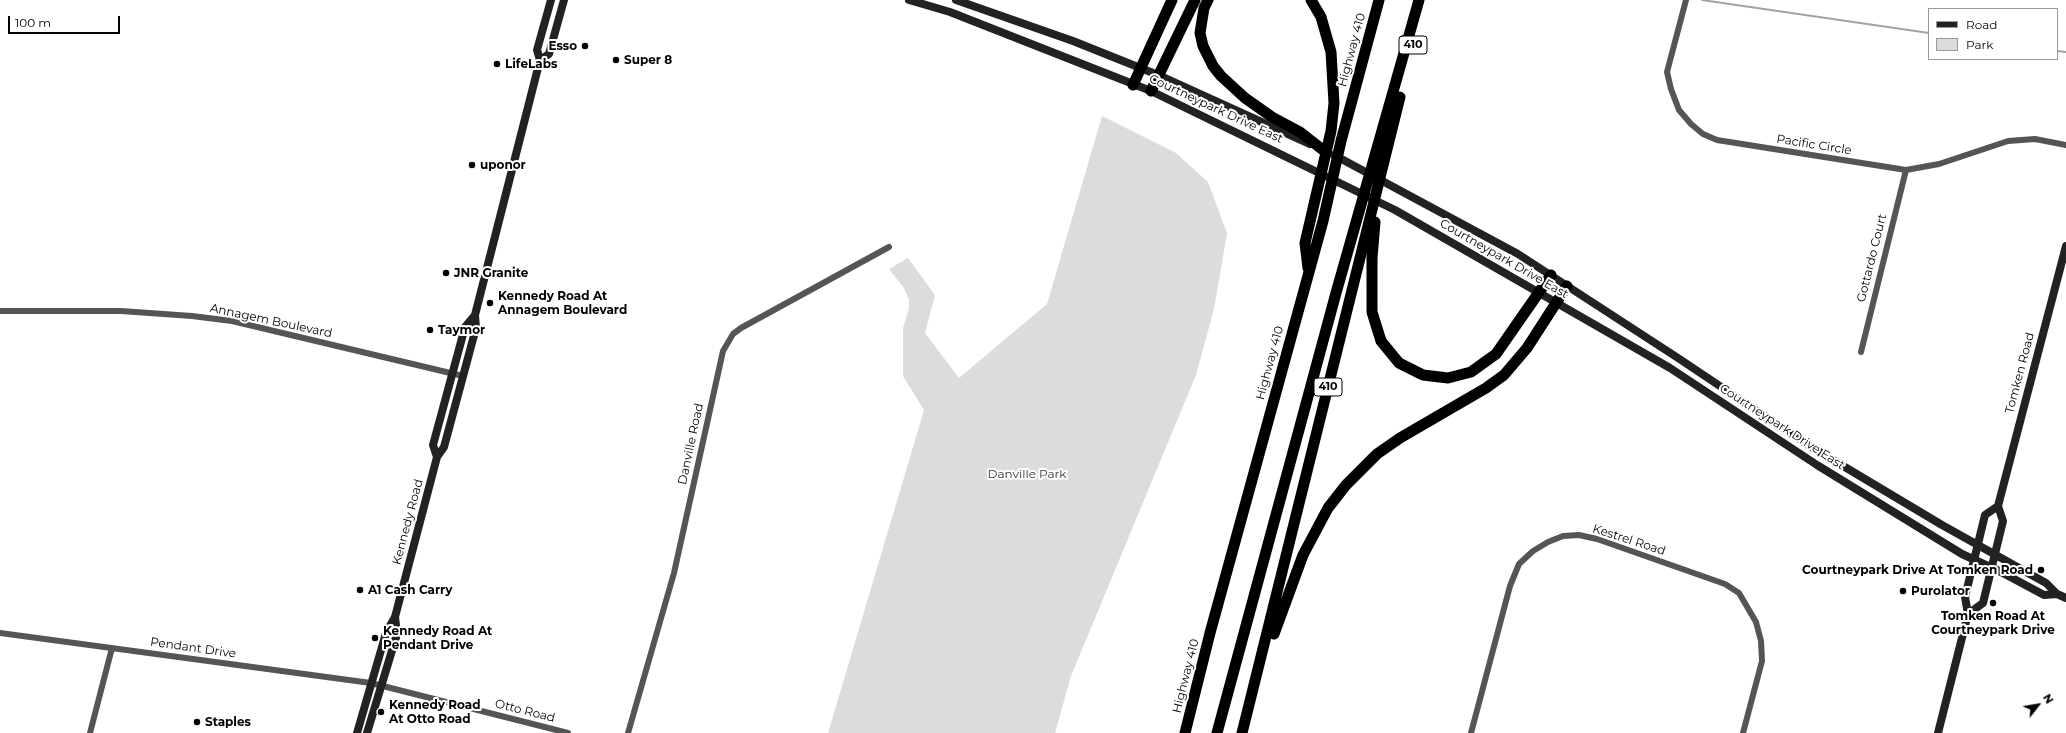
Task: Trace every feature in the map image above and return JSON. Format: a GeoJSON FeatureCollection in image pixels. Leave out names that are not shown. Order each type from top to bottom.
{"type":"FeatureCollection","features":[{"type":"Feature","properties":{"kind":"highway"},"geometry":{"type":"LineString","coordinates":[[1134,85],[1172,0]]}},
{"type":"Feature","properties":{"kind":"highway"},"geometry":{"type":"LineString","coordinates":[[1151,91],[1195,0]]}},
{"type":"Feature","properties":{"kind":"highway"},"geometry":{"type":"LineString","coordinates":[[1208,0],[1202,14],[1200,33],[1203,46],[1213,66],[1221,76],[1245,98],[1272,117],[1300,132],[1323,150]]}},
{"type":"Feature","properties":{"kind":"highway"},"geometry":{"type":"LineString","coordinates":[[1308,274],[1305,243],[1331,131],[1334,103],[1331,52],[1324,24],[1311,0]]}},
{"type":"Feature","properties":{"kind":"highway","name":"Highway 410"},"geometry":{"type":"LineString","coordinates":[[1185,733],[1210,633],[1308,274],[1379,0]]}},
{"type":"Feature","properties":{"kind":"highway"},"geometry":{"type":"LineString","coordinates":[[1217,733],[1336,293],[1419,0]]}},
{"type":"Feature","properties":{"kind":"highway","name":"410"},"geometry":{"type":"LineString","coordinates":[[1242,733],[1424,0]]}},
{"type":"Feature","properties":{"kind":"highway"},"geometry":{"type":"LineString","coordinates":[[1401,90],[1390,163],[1374,229],[1372,312],[1381,341],[1399,363],[1423,375],[1448,378],[1471,372],[1496,354],[1551,275]]}},
{"type":"Feature","properties":{"kind":"highway"},"geometry":{"type":"LineString","coordinates":[[1255,684],[1303,555],[1333,502],[1346,485],[1377,454],[1426,421],[1486,388],[1504,375],[1527,348],[1567,286]]}},
{"type":"Feature","properties":{"kind":"main road","name":"Kennedy Road"},"geometry":{"type":"LineString","coordinates":[[357,733],[386,633],[395,617],[437,457],[444,447],[476,328],[475,315],[540,60],[538,50],[551,0]]}},
{"type":"Feature","properties":{"kind":"main road","name":"Kennedy Road"},"geometry":{"type":"LineString","coordinates":[[540,60],[549,54],[564,0]]}},
{"type":"Feature","properties":{"kind":"main road","name":"Courtneypark Drive East"},"geometry":{"type":"LineString","coordinates":[[909,0],[950,12],[1151,91],[1312,168],[1395,210],[1670,368],[1816,465],[1974,559],[2044,595],[2057,594]]}},
{"type":"Feature","properties":{"kind":"main road","name":"Courtneypark Drive East"},"geometry":{"type":"LineString","coordinates":[[956,0],[1073,40],[1158,75],[1323,150],[1404,191],[1518,254],[1808,445],[1995,555],[2046,583],[2057,594],[2066,598]]}},
{"type":"Feature","properties":{"kind":"main road","name":"Tomken Road"},"geometry":{"type":"LineString","coordinates":[[1968,614],[1983,603],[2003,522],[1998,506],[2066,246]]}},
{"type":"Feature","properties":{"kind":"main road","name":"Kennedy Road"},"geometry":{"type":"LineString","coordinates":[[437,457],[433,446],[452,373],[465,327],[475,315]]}},
{"type":"Feature","properties":{"kind":"main road"},"geometry":{"type":"LineString","coordinates":[[1938,733],[1968,614],[1966,597],[1985,515],[1998,506]]}},
{"type":"Feature","properties":{"kind":"main road","name":"Kennedy Road"},"geometry":{"type":"LineString","coordinates":[[367,733],[383,686],[397,634],[395,617]]}},
{"type":"Feature","properties":{"kind":"street","name":"Pacific Circle"},"geometry":{"type":"LineString","coordinates":[[1686,0],[1668,72],[1671,89],[1679,110],[1691,124],[1703,134],[1717,140],[1906,170],[1939,164],[2008,141],[2035,140],[2066,145]]}},
{"type":"Feature","properties":{"kind":"street","name":"Gottardo Court"},"geometry":{"type":"LineString","coordinates":[[1861,352],[1906,170]]}},
{"type":"Feature","properties":{"kind":"street","name":"Danville Road"},"geometry":{"type":"LineString","coordinates":[[628,733],[674,573],[723,351],[733,334],[746,325],[889,247]]}},
{"type":"Feature","properties":{"kind":"street","name":"Annagem Boulevard"},"geometry":{"type":"LineString","coordinates":[[0,311],[121,311],[232,321],[463,376]]}},
{"type":"Feature","properties":{"kind":"street","name":"Kestrel Road"},"geometry":{"type":"LineString","coordinates":[[1471,733],[1510,586],[1519,564],[1533,551],[1548,542],[1563,536],[1579,535],[1597,539],[1719,582],[1739,593],[1756,622],[1761,641],[1762,661],[1743,733]]}},
{"type":"Feature","properties":{"kind":"street","name":"Pendant Drive"},"geometry":{"type":"LineString","coordinates":[[0,633],[371,683],[383,686]]}},
{"type":"Feature","properties":{"kind":"street"},"geometry":{"type":"LineString","coordinates":[[90,733],[112,648]]}},
{"type":"Feature","properties":{"kind":"street","name":"Otto Road"},"geometry":{"type":"LineString","coordinates":[[383,686],[568,733]]}},
{"type":"Feature","properties":{"kind":"green space","name":"Danville Park"},"geometry":{"type":"Polygon","coordinates":[[[1102,116],[1176,153],[1208,182],[1227,233],[1214,309],[1196,375],[1071,676],[1055,733],[828,733],[924,410],[903,376],[903,328],[909,309],[909,300],[904,288],[889,269],[908,258],[935,295],[925,333],[959,378],[1047,304],[1102,116]]]}},
{"type":"Feature","properties":{"kind":"waterway"},"geometry":{"type":"LineString","coordinates":[[1702,0],[1928,33]]}},
{"type":"Feature","properties":{"kind":"waterway"},"geometry":{"type":"LineString","coordinates":[[2058,51],[2066,52]]}},
{"type":"Feature","properties":{"kind":"place","name":"Esso"},"geometry":{"type":"Point","coordinates":[585,46]}},
{"type":"Feature","properties":{"kind":"place","name":"Super 8"},"geometry":{"type":"Point","coordinates":[616,60]}},
{"type":"Feature","properties":{"kind":"place","name":"LifeLabs"},"geometry":{"type":"Point","coordinates":[497,64]}},
{"type":"Feature","properties":{"kind":"place","name":"uponor"},"geometry":{"type":"Point","coordinates":[472,165]}},
{"type":"Feature","properties":{"kind":"place","name":"JNR Granite"},"geometry":{"type":"Point","coordinates":[446,273]}},
{"type":"Feature","properties":{"kind":"place","name":"Kennedy Road At Annagem Boulevard"},"geometry":{"type":"Point","coordinates":[490,303]}},
{"type":"Feature","properties":{"kind":"place","name":"Taymor"},"geometry":{"type":"Point","coordinates":[430,330]}},
{"type":"Feature","properties":{"kind":"place","name":"Courtneypark Drive At Tomken Road"},"geometry":{"type":"Point","coordinates":[2041,570]}},
{"type":"Feature","properties":{"kind":"place","name":"A1 Cash Carry"},"geometry":{"type":"Point","coordinates":[360,590]}},
{"type":"Feature","properties":{"kind":"place","name":"Purolator"},"geometry":{"type":"Point","coordinates":[1903,591]}},
{"type":"Feature","properties":{"kind":"place","name":"Tomken Road At Courtneypark Drive"},"geometry":{"type":"Point","coordinates":[1993,603]}},
{"type":"Feature","properties":{"kind":"place","name":"Kennedy Road At Pendant Drive"},"geometry":{"type":"Point","coordinates":[375,638]}},
{"type":"Feature","properties":{"kind":"place","name":"Kennedy Road At Otto Road"},"geometry":{"type":"Point","coordinates":[381,712]}},
{"type":"Feature","properties":{"kind":"place","name":"Staples"},"geometry":{"type":"Point","coordinates":[197,722]}}]}
